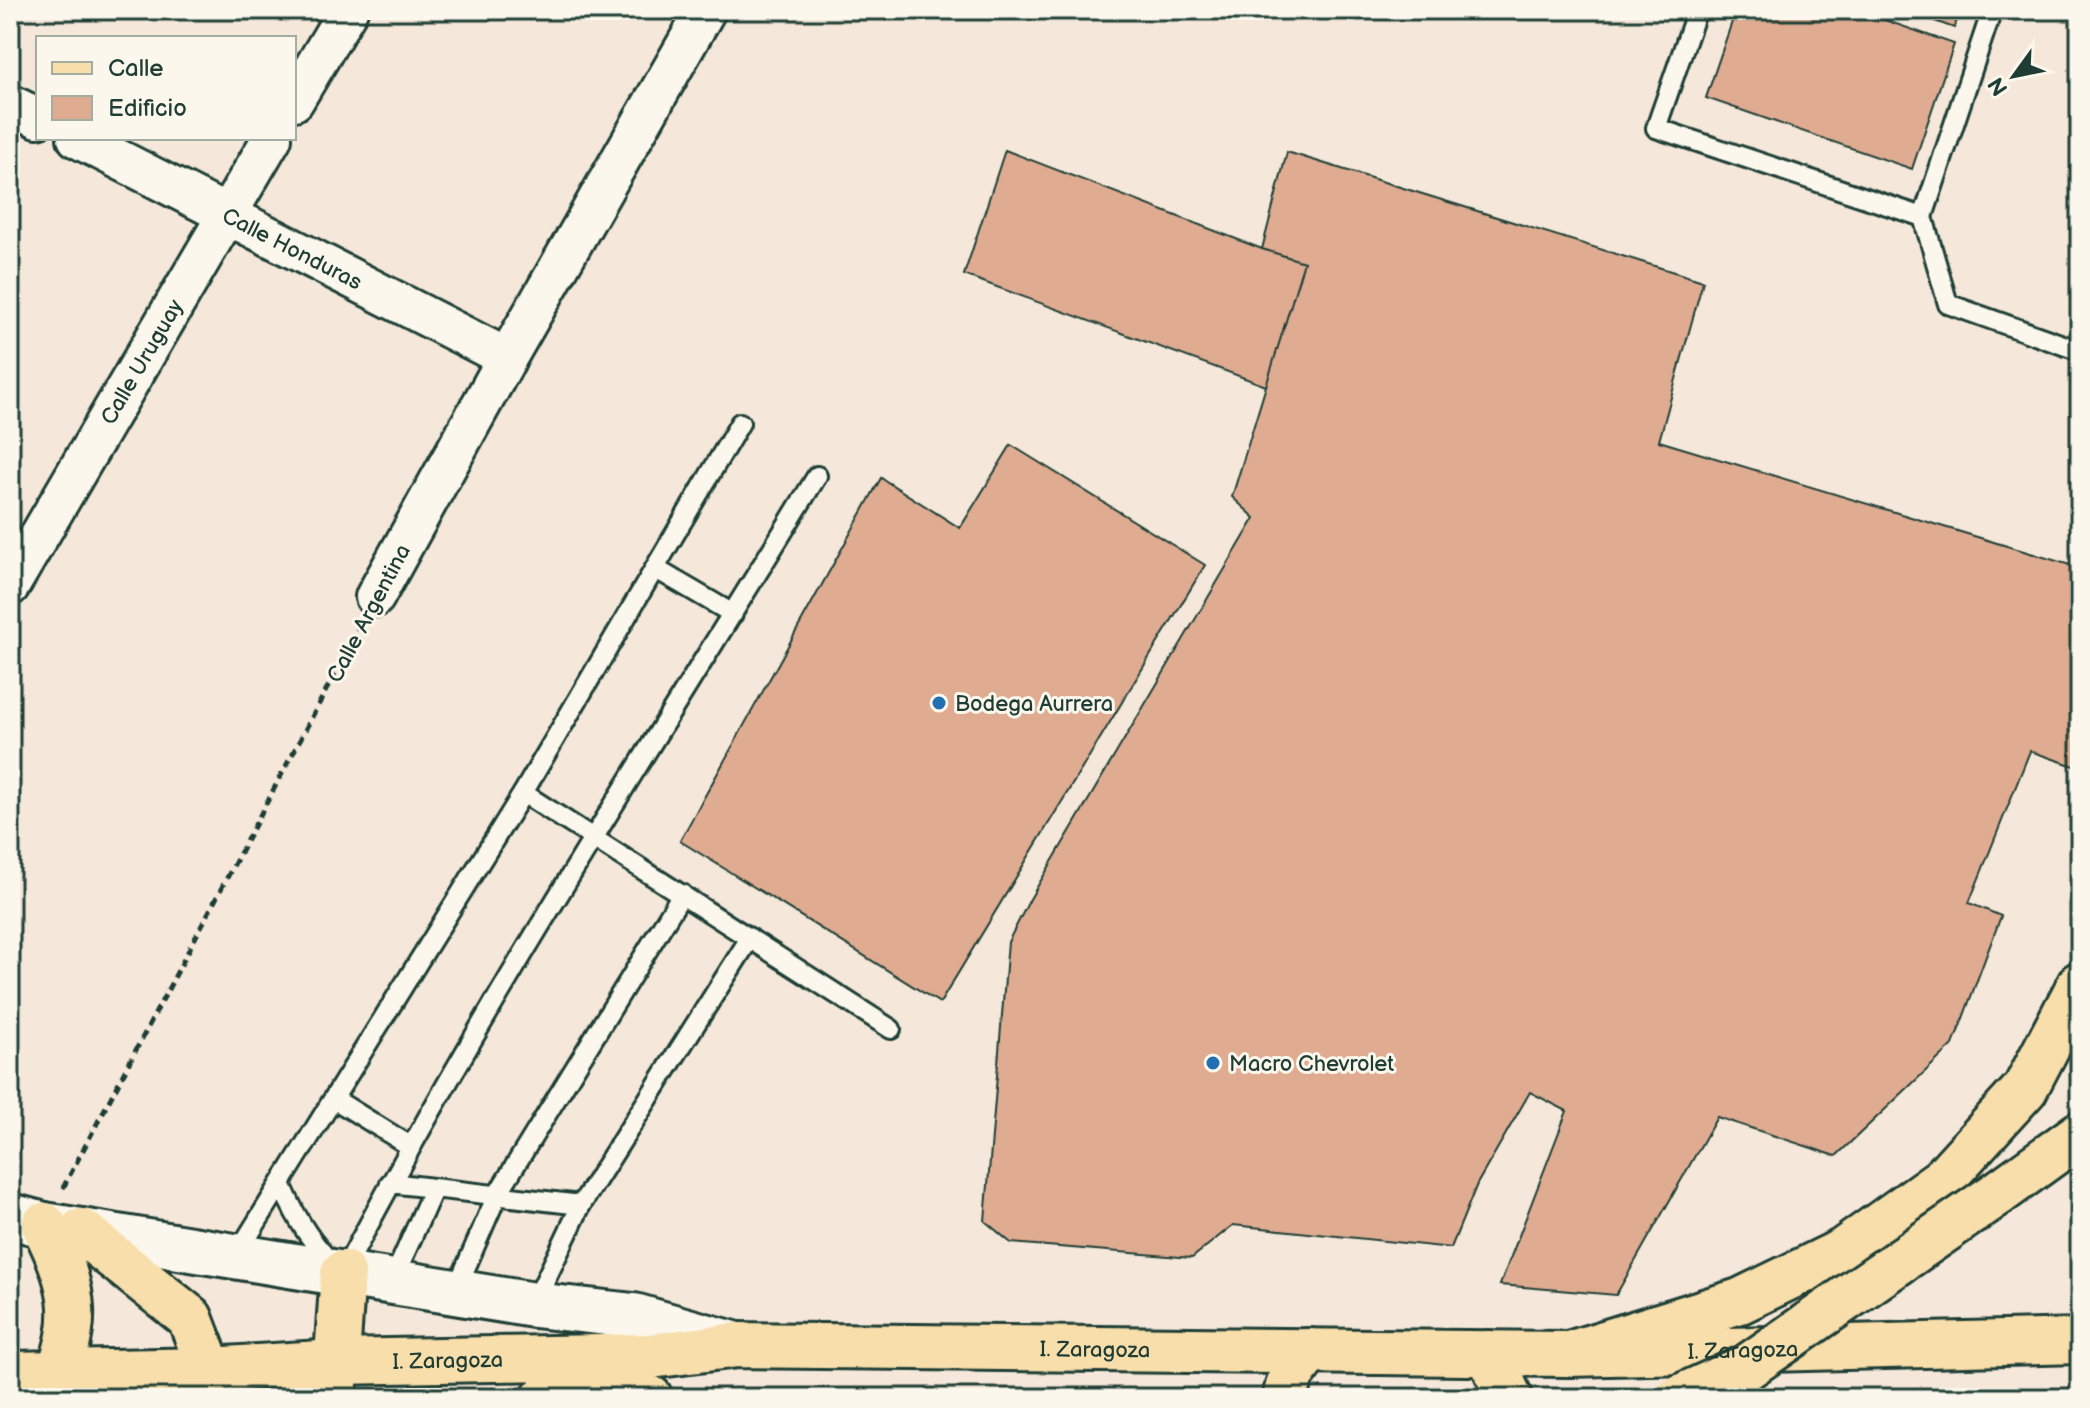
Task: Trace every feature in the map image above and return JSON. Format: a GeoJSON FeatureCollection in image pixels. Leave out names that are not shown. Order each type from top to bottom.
{"type":"FeatureCollection","features":[{"type":"Feature","properties":{"kind":"main road"},"geometry":{"type":"LineString","coordinates":[[1569,1354],[1740,1301],[1843,1251],[1942,1180],[2025,1089],[2080,984]]}},
{"type":"Feature","properties":{"kind":"main road"},"geometry":{"type":"LineString","coordinates":[[1678,1398],[1747,1367],[2080,1134]]}},
{"type":"Feature","properties":{"kind":"main road"},"geometry":{"type":"LineString","coordinates":[[45,1224],[190,1318],[210,1370]]}},
{"type":"Feature","properties":{"kind":"main road"},"geometry":{"type":"LineString","coordinates":[[45,1224],[65,1267],[73,1328],[53,1385]]}},
{"type":"Feature","properties":{"kind":"main road"},"geometry":{"type":"LineString","coordinates":[[335,1380],[343,1273]]}},
{"type":"Feature","properties":{"kind":"main road","name":"I. Zaragoza"},"geometry":{"type":"LineString","coordinates":[[10,1374],[53,1385],[112,1370],[210,1370],[335,1380],[651,1356],[737,1345],[1569,1354],[2080,1341]]}},
{"type":"Feature","properties":{"kind":"main road"},"geometry":{"type":"LineString","coordinates":[[1285,1398],[1291,1375],[1309,1351]]}},
{"type":"Feature","properties":{"kind":"main road"},"geometry":{"type":"LineString","coordinates":[[1488,1353],[1510,1398]]}},
{"type":"Feature","properties":{"kind":"main road"},"geometry":{"type":"LineString","coordinates":[[544,1398],[650,1398]]}},
{"type":"Feature","properties":{"kind":"street"},"geometry":{"type":"LineString","coordinates":[[296,98],[348,10]]}},
{"type":"Feature","properties":{"kind":"street","name":"Calle Argentina"},"geometry":{"type":"LineString","coordinates":[[375,597],[507,358],[706,10]]}},
{"type":"Feature","properties":{"kind":"street"},"geometry":{"type":"LineString","coordinates":[[10,104],[36,117]]}},
{"type":"Feature","properties":{"kind":"street","name":"Calle Honduras"},"geometry":{"type":"LineString","coordinates":[[81,140],[507,358]]}},
{"type":"Feature","properties":{"kind":"street","name":"Calle Uruguay"},"geometry":{"type":"LineString","coordinates":[[10,586],[271,140]]}},
{"type":"Feature","properties":{"kind":"street"},"geometry":{"type":"LineString","coordinates":[[45,1224],[534,1305],[634,1316],[737,1345]]}},
{"type":"Feature","properties":{"kind":"lane"},"geometry":{"type":"LineString","coordinates":[[1697,10],[1656,128],[1923,217]]}},
{"type":"Feature","properties":{"kind":"lane"},"geometry":{"type":"LineString","coordinates":[[1992,10],[1923,217],[1948,304],[2080,351]]}},
{"type":"Feature","properties":{"kind":"lane"},"geometry":{"type":"LineString","coordinates":[[236,1256],[523,793],[740,423]]}},
{"type":"Feature","properties":{"kind":"lane"},"geometry":{"type":"LineString","coordinates":[[282,1186],[295,1217],[321,1255],[343,1273],[410,1146],[594,837],[817,476]]}},
{"type":"Feature","properties":{"kind":"lane"},"geometry":{"type":"LineString","coordinates":[[656,569],[733,614]]}},
{"type":"Feature","properties":{"kind":"lane"},"geometry":{"type":"LineString","coordinates":[[523,793],[891,1029]]}},
{"type":"Feature","properties":{"kind":"lane"},"geometry":{"type":"LineString","coordinates":[[455,1292],[497,1195],[682,894]]}},
{"type":"Feature","properties":{"kind":"lane"},"geometry":{"type":"LineString","coordinates":[[534,1305],[581,1205],[750,938]]}},
{"type":"Feature","properties":{"kind":"lane"},"geometry":{"type":"LineString","coordinates":[[334,1099],[410,1146]]}},
{"type":"Feature","properties":{"kind":"lane"},"geometry":{"type":"LineString","coordinates":[[390,1183],[581,1205]]}},
{"type":"Feature","properties":{"kind":"lane"},"geometry":{"type":"LineString","coordinates":[[392,1282],[433,1190]]}},
{"type":"Feature","properties":{"kind":"path","name":"Calle Argentina"},"geometry":{"type":"LineString","coordinates":[[45,1224],[375,597]]}},
{"type":"Feature","properties":{"kind":"building"},"geometry":{"type":"Polygon","coordinates":[[[1736,10],[1856,10],[1954,44],[1912,169],[1706,98],[1736,10]]]}},
{"type":"Feature","properties":{"kind":"building"},"geometry":{"type":"Polygon","coordinates":[[[1904,10],[1961,10],[1954,28],[1904,10]]]}},
{"type":"Feature","properties":{"kind":"building"},"geometry":{"type":"Polygon","coordinates":[[[1005,150],[1262,249],[1304,262],[1266,386],[964,275],[1005,150]]]}},
{"type":"Feature","properties":{"kind":"building"},"geometry":{"type":"Polygon","coordinates":[[[1287,152],[1703,281],[1659,441],[2080,568],[2080,768],[2030,751],[1969,903],[2001,916],[1953,1045],[1836,1156],[1717,1117],[1616,1295],[1500,1285],[1567,1111],[1530,1092],[1477,1184],[1451,1248],[1233,1225],[1192,1258],[1011,1243],[985,1221],[1008,942],[1030,899],[1255,518],[1232,497],[1304,262],[1262,249],[1287,152]]]}},
{"type":"Feature","properties":{"kind":"building","name":"Bodega Aurrera"},"geometry":{"type":"Polygon","coordinates":[[[1011,445],[1205,565],[940,1003],[680,841],[881,478],[960,528],[1011,445]]]}},
{"type":"Feature","properties":{"kind":"place","name":"Bodega Aurrera"},"geometry":{"type":"Point","coordinates":[939,703]}},
{"type":"Feature","properties":{"kind":"place","name":"Macro Chevrolet"},"geometry":{"type":"Point","coordinates":[1213,1063]}}]}
